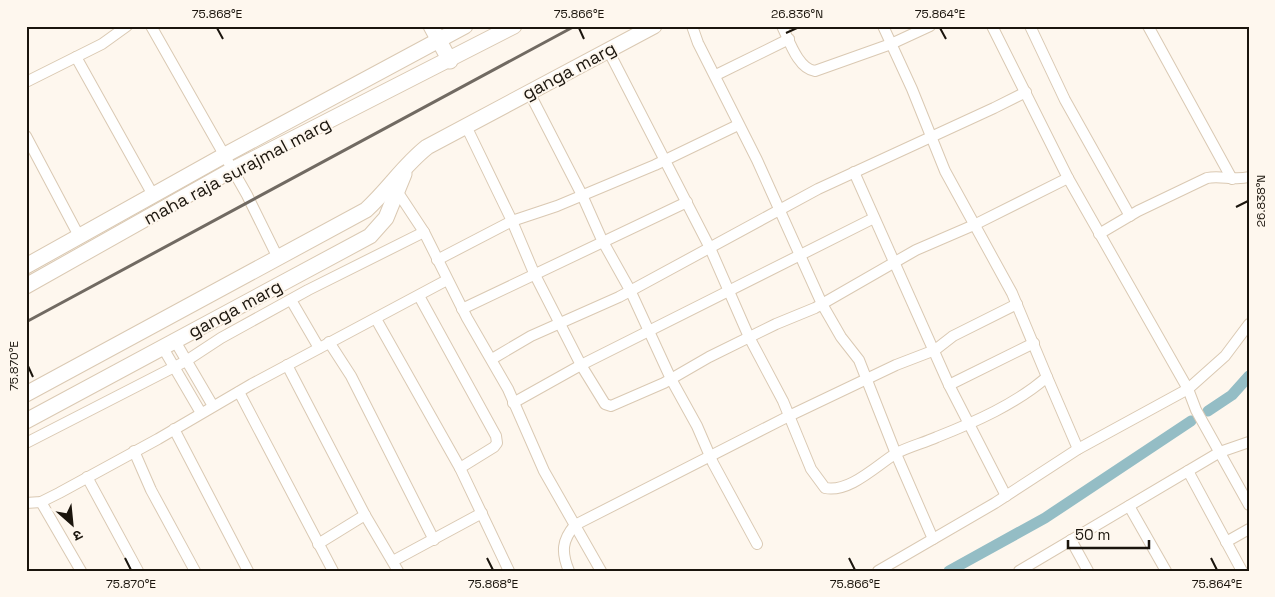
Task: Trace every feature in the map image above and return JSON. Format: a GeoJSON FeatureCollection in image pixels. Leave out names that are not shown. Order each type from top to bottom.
{"type":"FeatureCollection","features":[{"type":"Feature","properties":{"kind":"street"},"geometry":{"type":"LineString","coordinates":[[26,82],[102,44],[127,26]]}},
{"type":"Feature","properties":{"kind":"street"},"geometry":{"type":"LineString","coordinates":[[151,26],[225,155],[278,258]]}},
{"type":"Feature","properties":{"kind":"street","name":"maha raja surajmal marg"},"geometry":{"type":"LineString","coordinates":[[26,286],[232,170],[466,53],[514,26]]}},
{"type":"Feature","properties":{"kind":"street","name":"ganga marg"},"geometry":{"type":"LineString","coordinates":[[26,421],[370,236],[386,218],[394,188],[407,163],[427,147],[654,26]]}},
{"type":"Feature","properties":{"kind":"street"},"geometry":{"type":"LineString","coordinates":[[692,26],[698,43],[716,75],[738,125],[757,160],[822,304],[841,337],[859,360],[868,380],[872,396],[933,539]]}},
{"type":"Feature","properties":{"kind":"street"},"geometry":{"type":"LineString","coordinates":[[782,26],[803,66],[815,71],[891,44],[930,26]]}},
{"type":"Feature","properties":{"kind":"street"},"geometry":{"type":"LineString","coordinates":[[883,26],[945,171],[1017,304],[1078,449]]}},
{"type":"Feature","properties":{"kind":"street"},"geometry":{"type":"LineString","coordinates":[[992,26],[1068,178],[1188,389],[1196,410],[1249,505]]}},
{"type":"Feature","properties":{"kind":"street"},"geometry":{"type":"LineString","coordinates":[[1030,26],[1077,124],[1130,216]]}},
{"type":"Feature","properties":{"kind":"street"},"geometry":{"type":"LineString","coordinates":[[1148,26],[1232,179]]}},
{"type":"Feature","properties":{"kind":"street"},"geometry":{"type":"LineString","coordinates":[[457,28],[466,53]]}},
{"type":"Feature","properties":{"kind":"street","name":"maha raja surajmal marg"},"geometry":{"type":"LineString","coordinates":[[26,266],[225,155],[435,30],[457,28]]}},
{"type":"Feature","properties":{"kind":"street"},"geometry":{"type":"LineString","coordinates":[[435,30],[450,61]]}},
{"type":"Feature","properties":{"kind":"street"},"geometry":{"type":"LineString","coordinates":[[716,75],[788,39]]}},
{"type":"Feature","properties":{"kind":"street"},"geometry":{"type":"LineString","coordinates":[[608,50],[666,159],[710,248],[749,337],[783,401],[811,469],[825,488],[832,490],[870,474],[896,454],[969,424],[1032,390],[1047,377]]}},
{"type":"Feature","properties":{"kind":"street"},"geometry":{"type":"LineString","coordinates":[[76,57],[153,195]]}},
{"type":"Feature","properties":{"kind":"street"},"geometry":{"type":"LineString","coordinates":[[529,92],[582,195],[603,242],[630,290],[671,379],[757,544]]}},
{"type":"Feature","properties":{"kind":"street"},"geometry":{"type":"LineString","coordinates":[[492,359],[531,336],[630,290],[778,210],[854,172],[1026,92]]}},
{"type":"Feature","properties":{"kind":"street"},"geometry":{"type":"LineString","coordinates":[[437,260],[512,221],[557,206],[666,159],[738,125]]}},
{"type":"Feature","properties":{"kind":"street"},"geometry":{"type":"LineString","coordinates":[[466,126],[559,324],[605,404],[611,406],[671,379],[749,337],[822,304],[916,250],[974,226],[1068,178]]}},
{"type":"Feature","properties":{"kind":"street"},"geometry":{"type":"LineString","coordinates":[[26,136],[79,236]]}},
{"type":"Feature","properties":{"kind":"street"},"geometry":{"type":"LineString","coordinates":[[854,172],[936,350],[949,385],[1006,496]]}},
{"type":"Feature","properties":{"kind":"street"},"geometry":{"type":"LineString","coordinates":[[1099,234],[1130,216],[1207,178],[1217,176],[1232,179],[1249,177]]}},
{"type":"Feature","properties":{"kind":"street"},"geometry":{"type":"LineString","coordinates":[[394,188],[424,232],[462,309],[492,359],[544,471],[601,571]]}},
{"type":"Feature","properties":{"kind":"street","name":"ganga marg"},"geometry":{"type":"LineString","coordinates":[[26,394],[366,210],[394,188]]}},
{"type":"Feature","properties":{"kind":"street"},"geometry":{"type":"LineString","coordinates":[[462,309],[534,273],[687,202]]}},
{"type":"Feature","properties":{"kind":"street"},"geometry":{"type":"LineString","coordinates":[[513,403],[581,365],[874,218]]}},
{"type":"Feature","properties":{"kind":"street"},"geometry":{"type":"LineString","coordinates":[[26,443],[174,368],[221,338],[424,232]]}},
{"type":"Feature","properties":{"kind":"street"},"geometry":{"type":"LineString","coordinates":[[26,502],[41,502],[319,348],[447,280]]}},
{"type":"Feature","properties":{"kind":"street"},"geometry":{"type":"LineString","coordinates":[[419,296],[496,436],[497,443],[494,447],[460,468]]}},
{"type":"Feature","properties":{"kind":"street"},"geometry":{"type":"LineString","coordinates":[[292,300],[319,348]]}},
{"type":"Feature","properties":{"kind":"street"},"geometry":{"type":"LineString","coordinates":[[569,571],[563,554],[563,544],[566,536],[575,525],[711,458],[789,416],[896,365],[936,350],[952,336],[1017,304]]}},
{"type":"Feature","properties":{"kind":"street"},"geometry":{"type":"LineString","coordinates":[[376,319],[460,468],[509,571]]}},
{"type":"Feature","properties":{"kind":"street"},"geometry":{"type":"LineString","coordinates":[[878,571],[1006,496],[1078,449],[1188,389],[1224,356],[1249,324]]}},
{"type":"Feature","properties":{"kind":"street"},"geometry":{"type":"LineString","coordinates":[[330,342],[351,376],[434,540]]}},
{"type":"Feature","properties":{"kind":"street"},"geometry":{"type":"LineString","coordinates":[[949,385],[1034,343]]}},
{"type":"Feature","properties":{"kind":"street"},"geometry":{"type":"LineString","coordinates":[[169,345],[186,361],[213,406]]}},
{"type":"Feature","properties":{"kind":"street"},"geometry":{"type":"LineString","coordinates":[[169,345],[174,368],[201,413]]}},
{"type":"Feature","properties":{"kind":"street"},"geometry":{"type":"LineString","coordinates":[[287,366],[365,514],[395,566],[434,540],[482,513]]}},
{"type":"Feature","properties":{"kind":"street"},"geometry":{"type":"LineString","coordinates":[[239,392],[333,571]]}},
{"type":"Feature","properties":{"kind":"street"},"geometry":{"type":"LineString","coordinates":[[174,429],[248,571]]}},
{"type":"Feature","properties":{"kind":"street"},"geometry":{"type":"LineString","coordinates":[[1020,571],[1220,452],[1249,442]]}},
{"type":"Feature","properties":{"kind":"street"},"geometry":{"type":"LineString","coordinates":[[134,451],[151,490],[195,571]]}},
{"type":"Feature","properties":{"kind":"street"},"geometry":{"type":"LineString","coordinates":[[1188,471],[1242,571]]}},
{"type":"Feature","properties":{"kind":"street"},"geometry":{"type":"LineString","coordinates":[[86,477],[138,571]]}},
{"type":"Feature","properties":{"kind":"street"},"geometry":{"type":"LineString","coordinates":[[41,502],[81,571]]}},
{"type":"Feature","properties":{"kind":"street"},"geometry":{"type":"LineString","coordinates":[[1129,506],[1166,571]]}},
{"type":"Feature","properties":{"kind":"street"},"geometry":{"type":"LineString","coordinates":[[318,544],[365,514]]}},
{"type":"Feature","properties":{"kind":"street"},"geometry":{"type":"LineString","coordinates":[[1226,542],[1249,528]]}},
{"type":"Feature","properties":{"kind":"street"},"geometry":{"type":"LineString","coordinates":[[1071,540],[1088,571]]}},
{"type":"Feature","properties":{"kind":"waterway"},"geometry":{"type":"LineString","coordinates":[[1208,411],[1232,395],[1249,376]]}},
{"type":"Feature","properties":{"kind":"waterway"},"geometry":{"type":"LineString","coordinates":[[949,571],[1045,518],[1191,421]]}},
{"type":"Feature","properties":{"kind":"railway"},"geometry":{"type":"LineString","coordinates":[[26,322],[575,26]]}}]}
